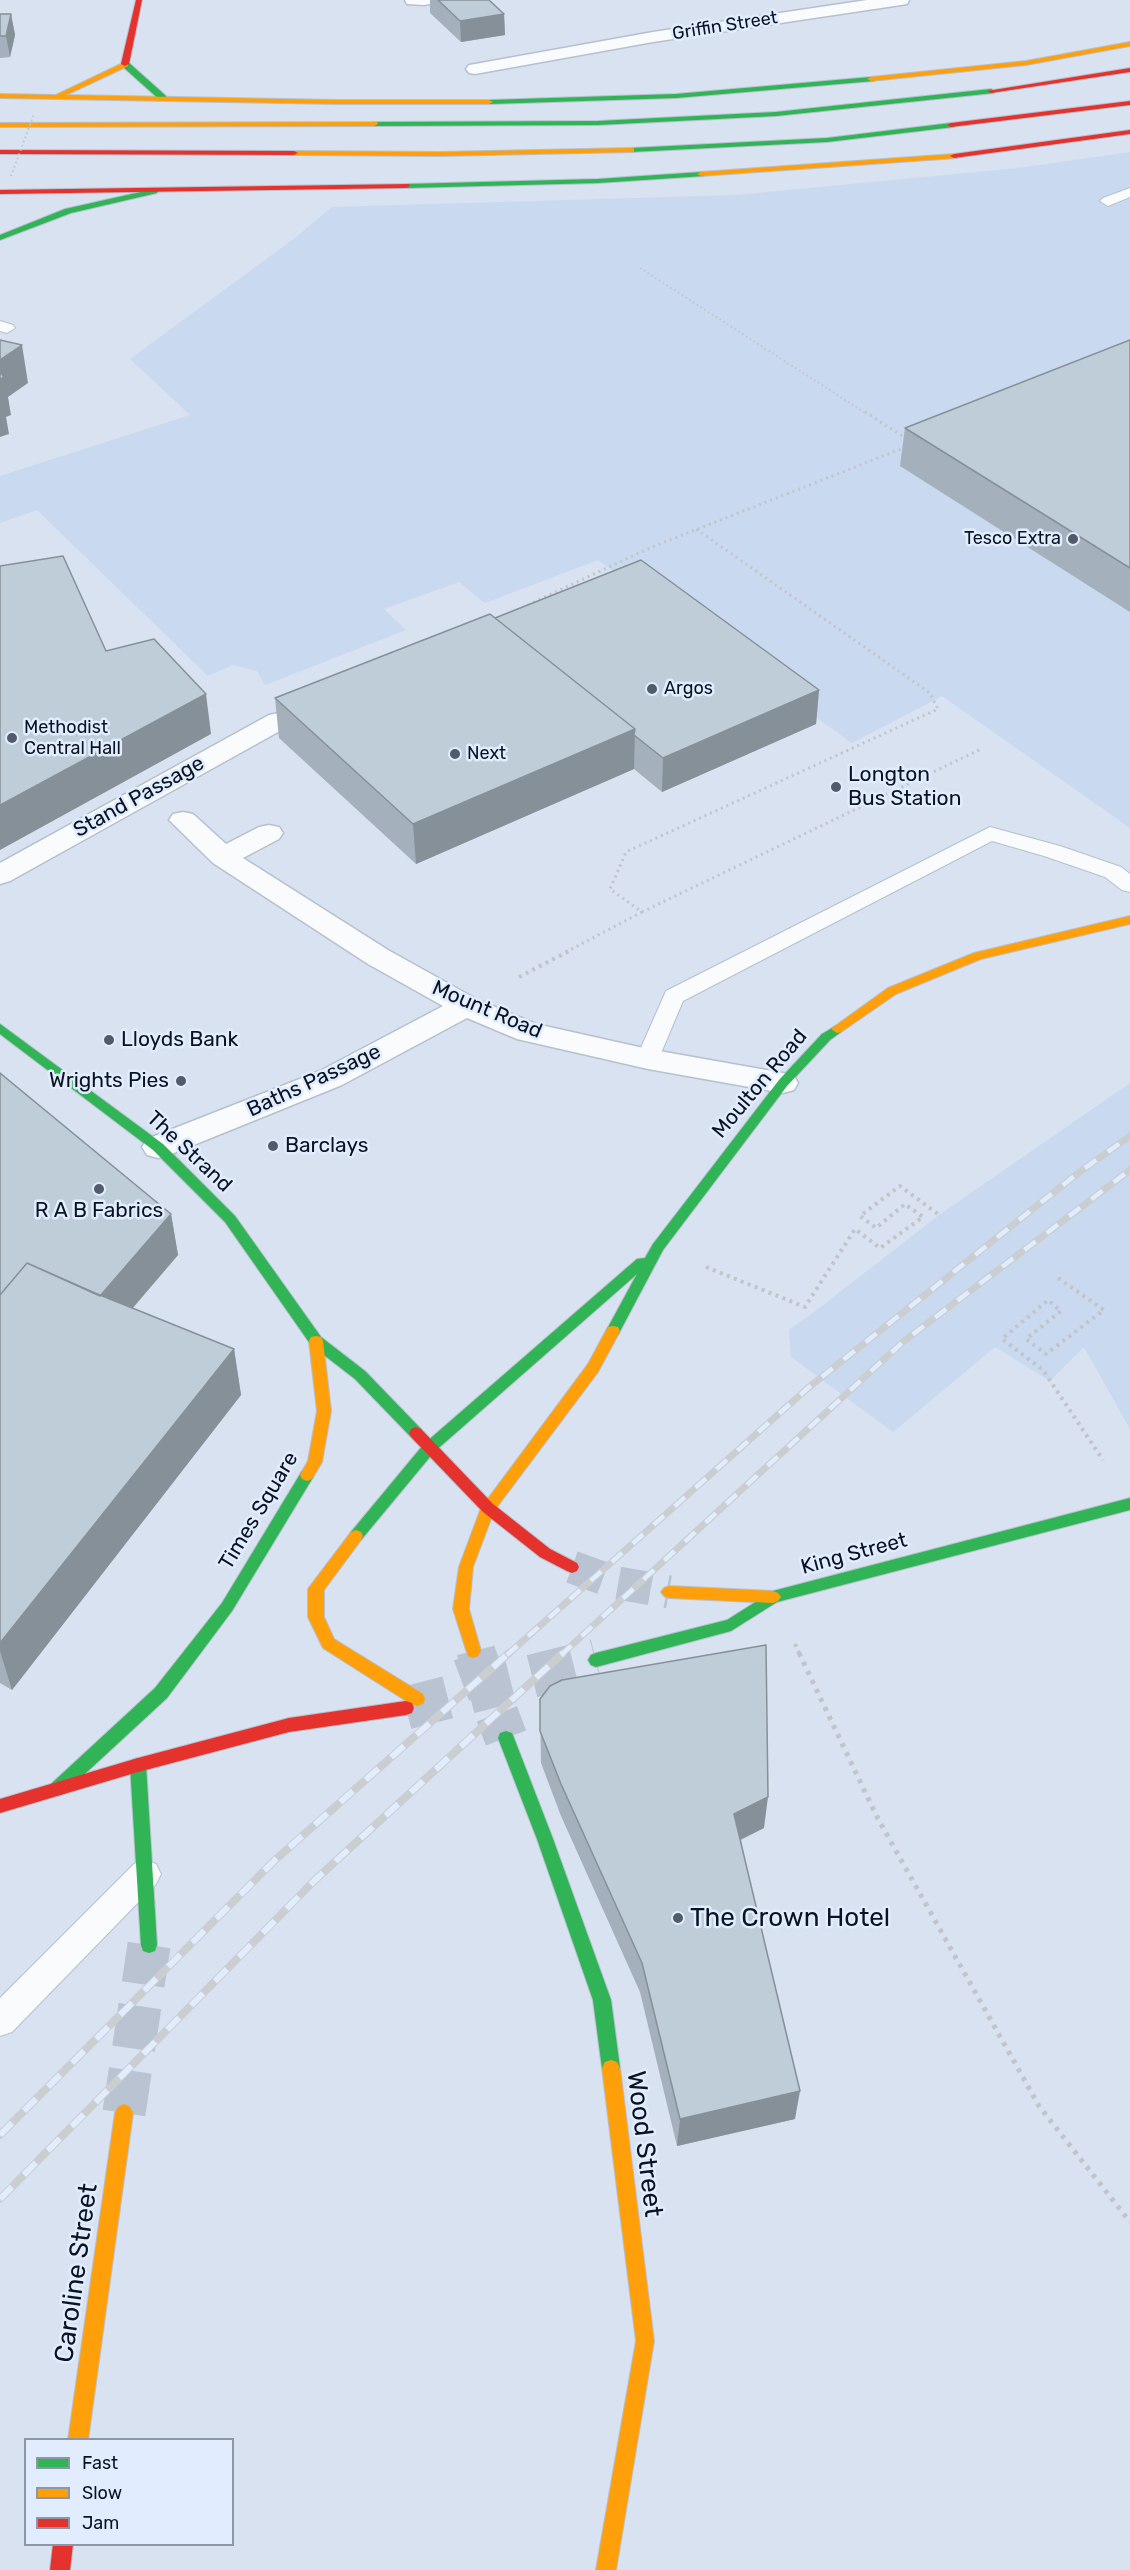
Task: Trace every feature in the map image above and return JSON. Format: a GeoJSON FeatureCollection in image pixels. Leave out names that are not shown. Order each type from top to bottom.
{"type":"FeatureCollection","features":[{"type":"Feature","properties":{"kind":"main road"},"geometry":{"type":"LineString","coordinates":[[125,64],[139,0]]}},
{"type":"Feature","properties":{"kind":"main road"},"geometry":{"type":"LineString","coordinates":[[0,96],[60,95],[337,102],[513,102],[676,96],[897,77],[1002,65],[1130,44]]}},
{"type":"Feature","properties":{"kind":"main road"},"geometry":{"type":"LineString","coordinates":[[60,95],[125,64]]}},
{"type":"Feature","properties":{"kind":"main road"},"geometry":{"type":"LineString","coordinates":[[125,64],[163,98]]}},
{"type":"Feature","properties":{"kind":"main road"},"geometry":{"type":"LineString","coordinates":[[0,125],[598,123],[776,114],[1028,87],[1130,70]]}},
{"type":"Feature","properties":{"kind":"main road"},"geometry":{"type":"LineString","coordinates":[[0,152],[440,154],[685,148],[827,140],[1130,103]]}},
{"type":"Feature","properties":{"kind":"main road"},"geometry":{"type":"LineString","coordinates":[[0,192],[154,191],[598,181],[744,173],[945,157],[1130,132]]}},
{"type":"Feature","properties":{"kind":"main road"},"geometry":{"type":"LineString","coordinates":[[1,230],[68,211],[154,191]]}},
{"type":"Feature","properties":{"kind":"main road","name":"Moulton Road"},"geometry":{"type":"LineString","coordinates":[[488,1508],[593,1368],[658,1247],[783,1083],[826,1037],[892,991],[978,956],[1130,920]]}},
{"type":"Feature","properties":{"kind":"main road","name":"The Strand"},"geometry":{"type":"LineString","coordinates":[[0,1028],[158,1147],[230,1219],[316,1341]]}},
{"type":"Feature","properties":{"kind":"main road","name":"Moulton Road"},"geometry":{"type":"LineString","coordinates":[[429,1448],[658,1247]]}},
{"type":"Feature","properties":{"kind":"main road"},"geometry":{"type":"LineString","coordinates":[[316,1341],[360,1375],[488,1508],[545,1552],[572,1567]]}},
{"type":"Feature","properties":{"kind":"main road","name":"Times Square"},"geometry":{"type":"LineString","coordinates":[[57,1789],[161,1693],[226,1607],[315,1462],[324,1411],[316,1341]]}},
{"type":"Feature","properties":{"kind":"main road"},"geometry":{"type":"LineString","coordinates":[[417,1699],[328,1643],[316,1617],[316,1589],[379,1506],[429,1448]]}},
{"type":"Feature","properties":{"kind":"main road","name":"King Street"},"geometry":{"type":"LineString","coordinates":[[596,1660],[683,1640],[731,1625],[773,1597],[1130,1504]]}},
{"type":"Feature","properties":{"kind":"main road"},"geometry":{"type":"LineString","coordinates":[[473,1651],[462,1609],[466,1567],[488,1508]]}},
{"type":"Feature","properties":{"kind":"main road"},"geometry":{"type":"LineString","coordinates":[[669,1592],[773,1597]]}},
{"type":"Feature","properties":{"kind":"main road"},"geometry":{"type":"LineString","coordinates":[[4,1799],[57,1789],[289,1725],[406,1708]]}},
{"type":"Feature","properties":{"kind":"main road","name":"Wood Street"},"geometry":{"type":"LineString","coordinates":[[506,1738],[545,1839],[602,2000],[645,2341],[606,2570]]}},
{"type":"Feature","properties":{"kind":"main road"},"geometry":{"type":"LineString","coordinates":[[138,1765],[138,1802],[145,1874],[148,1945]]}},
{"type":"Feature","properties":{"kind":"main road","name":"Caroline Street"},"geometry":{"type":"LineString","coordinates":[[78,2438],[124,2113]]}},
{"type":"Feature","properties":{"kind":"main road"},"geometry":{"type":"LineString","coordinates":[[60,2570],[63,2546]]}},
{"type":"Feature","properties":{"kind":"street"},"geometry":{"type":"LineString","coordinates":[[413,0],[424,0]]}},
{"type":"Feature","properties":{"kind":"street","name":"Griffin Street"},"geometry":{"type":"LineString","coordinates":[[475,69],[846,3],[901,0]]}},
{"type":"Feature","properties":{"kind":"street"},"geometry":{"type":"LineString","coordinates":[[602,46],[620,61]]}},
{"type":"Feature","properties":{"kind":"street","name":"Stand Passage"},"geometry":{"type":"LineString","coordinates":[[0,875],[278,721]]}},
{"type":"Feature","properties":{"kind":"street","name":"Mount Road"},"geometry":{"type":"LineString","coordinates":[[183,820],[223,857],[378,957],[466,1006],[528,1032],[648,1059],[783,1083]]}},
{"type":"Feature","properties":{"kind":"street"},"geometry":{"type":"LineString","coordinates":[[223,857],[270,833]]}},
{"type":"Feature","properties":{"kind":"street","name":"Baths Passage"},"geometry":{"type":"LineString","coordinates":[[158,1147],[331,1078],[466,1006]]}},
{"type":"Feature","properties":{"kind":"lane"},"geometry":{"type":"LineString","coordinates":[[1130,192],[1108,201],[1130,201]]}},
{"type":"Feature","properties":{"kind":"lane"},"geometry":{"type":"LineString","coordinates":[[648,1059],[674,996],[990,834],[1052,851],[1113,872],[1130,885]]}},
{"type":"Feature","properties":{"kind":"lane"},"geometry":{"type":"LineString","coordinates":[[0,2021],[145,1874]]}},
{"type":"Feature","properties":{"kind":"path"},"geometry":{"type":"LineString","coordinates":[[11,176],[34,114]]}},
{"type":"Feature","properties":{"kind":"path"},"geometry":{"type":"LineString","coordinates":[[513,611],[652,547],[915,444],[640,268]]}},
{"type":"Feature","properties":{"kind":"path"},"geometry":{"type":"LineString","coordinates":[[642,912],[610,889],[626,852],[938,710],[930,693],[696,529]]}},
{"type":"Feature","properties":{"kind":"path"},"geometry":{"type":"LineString","coordinates":[[466,1006],[642,912],[981,749]]}},
{"type":"Feature","properties":{"kind":"path"},"geometry":{"type":"LineString","coordinates":[[658,1247],[805,1307],[855,1229],[880,1248],[923,1217],[905,1203],[876,1228],[860,1216],[900,1186],[939,1215]]}},
{"type":"Feature","properties":{"kind":"path"},"geometry":{"type":"LineString","coordinates":[[1058,1278],[1104,1310],[1046,1354],[1026,1340],[1061,1311],[1048,1300],[1002,1339],[1042,1370],[1103,1461]]}},
{"type":"Feature","properties":{"kind":"path"},"geometry":{"type":"LineString","coordinates":[[773,1597],[876,1816],[1034,2096],[1130,2222]]}},
{"type":"Feature","properties":{"kind":"shaded area"},"geometry":{"type":"Polygon","coordinates":[[[1130,152],[1130,828],[942,696],[852,743],[598,560],[485,603],[459,582],[384,609],[406,630],[265,685],[257,671],[233,665],[208,676],[37,510],[0,523],[0,476],[190,415],[130,359],[295,238],[332,207],[736,195],[1018,168],[1130,152]]]}},
{"type":"Feature","properties":{"kind":"shaded area"},"geometry":{"type":"Polygon","coordinates":[[[1130,1083],[1130,1429],[1084,1347],[1050,1381],[995,1347],[893,1432],[791,1357],[789,1330],[939,1215],[1130,1083]]]}},
{"type":"Feature","properties":{"kind":"building"},"geometry":{"type":"Polygon","coordinates":[[[438,0],[489,0],[504,14],[460,21],[438,0]]]}},
{"type":"Feature","properties":{"kind":"building"},"geometry":{"type":"Polygon","coordinates":[[[0,14],[11,14],[6,36],[0,36],[0,14]]]}},
{"type":"Feature","properties":{"kind":"building"},"geometry":{"type":"Polygon","coordinates":[[[0,340],[22,345],[0,360],[0,340]]]}},
{"type":"Feature","properties":{"kind":"building","name":"Tesco Extra"},"geometry":{"type":"Polygon","coordinates":[[[1130,340],[1130,568],[905,428],[1130,340]]]}},
{"type":"Feature","properties":{"kind":"building"},"geometry":{"type":"Polygon","coordinates":[[[63,556],[106,651],[154,639],[206,694],[0,805],[0,566],[63,556]]]}},
{"type":"Feature","properties":{"kind":"building","name":"Argos"},"geometry":{"type":"Polygon","coordinates":[[[641,560],[819,690],[663,758],[634,735],[635,729],[495,618],[641,560]]]}},
{"type":"Feature","properties":{"kind":"building","name":"Next"},"geometry":{"type":"Polygon","coordinates":[[[490,614],[635,729],[413,824],[275,698],[490,614]]]}},
{"type":"Feature","properties":{"kind":"building"},"geometry":{"type":"Polygon","coordinates":[[[0,1073],[171,1214],[100,1296],[27,1263],[0,1295],[0,1073]]]}},
{"type":"Feature","properties":{"kind":"building"},"geometry":{"type":"Polygon","coordinates":[[[27,1263],[234,1349],[0,1643],[0,1295],[27,1263]]]}},
{"type":"Feature","properties":{"kind":"building","name":"The Crown Hotel"},"geometry":{"type":"Polygon","coordinates":[[[766,1645],[768,1797],[734,1814],[800,2091],[680,2119],[642,1963],[561,1784],[540,1731],[540,1699],[550,1686],[562,1680],[766,1645]]]}},
{"type":"Feature","properties":{"kind":"tunnel"},"geometry":{"type":"LineString","coordinates":[[572,1567],[613,1582],[669,1592]]}},
{"type":"Feature","properties":{"kind":"tunnel"},"geometry":{"type":"LineString","coordinates":[[473,1651],[474,1655]]}},
{"type":"Feature","properties":{"kind":"tunnel"},"geometry":{"type":"LineString","coordinates":[[474,1653],[506,1738]]}},
{"type":"Feature","properties":{"kind":"tunnel"},"geometry":{"type":"LineString","coordinates":[[406,1708],[596,1660]]}},
{"type":"Feature","properties":{"kind":"tunnel"},"geometry":{"type":"LineString","coordinates":[[124,2113],[149,1945]]}},
{"type":"Feature","properties":{"kind":"railway"},"geometry":{"type":"LineString","coordinates":[[507,1655],[808,1388],[1078,1173],[1130,1136]]}},
{"type":"Feature","properties":{"kind":"railway"},"geometry":{"type":"LineString","coordinates":[[561,1655],[904,1341],[1130,1170]]}},
{"type":"Feature","properties":{"kind":"railway"},"geometry":{"type":"LineString","coordinates":[[0,2135],[275,1860],[509,1653]]}},
{"type":"Feature","properties":{"kind":"railway"},"geometry":{"type":"LineString","coordinates":[[0,2199],[314,1881],[563,1653]]}},
{"type":"Feature","properties":{"kind":"traffic: fast"},"geometry":{"type":"LineString","coordinates":[[125,64],[163,98]]}},
{"type":"Feature","properties":{"kind":"traffic: fast"},"geometry":{"type":"LineString","coordinates":[[489,102],[676,96],[871,79]]}},
{"type":"Feature","properties":{"kind":"traffic: fast"},"geometry":{"type":"LineString","coordinates":[[374,124],[598,123],[776,114],[991,91]]}},
{"type":"Feature","properties":{"kind":"traffic: fast"},"geometry":{"type":"LineString","coordinates":[[631,150],[827,140],[951,125]]}},
{"type":"Feature","properties":{"kind":"traffic: fast"},"geometry":{"type":"LineString","coordinates":[[406,186],[598,181],[701,174]]}},
{"type":"Feature","properties":{"kind":"traffic: fast"},"geometry":{"type":"LineString","coordinates":[[0,238],[68,211],[154,191]]}},
{"type":"Feature","properties":{"kind":"traffic: fast"},"geometry":{"type":"LineString","coordinates":[[0,1028],[158,1147],[230,1219],[316,1341],[360,1375],[416,1433]]}},
{"type":"Feature","properties":{"kind":"traffic: fast"},"geometry":{"type":"LineString","coordinates":[[613,1331],[658,1247],[783,1083],[826,1037],[837,1029]]}},
{"type":"Feature","properties":{"kind":"traffic: fast"},"geometry":{"type":"LineString","coordinates":[[356,1536],[429,1448],[642,1262]]}},
{"type":"Feature","properties":{"kind":"traffic: fast"},"geometry":{"type":"LineString","coordinates":[[57,1789],[161,1693],[227,1607],[307,1475]]}},
{"type":"Feature","properties":{"kind":"traffic: fast"},"geometry":{"type":"LineString","coordinates":[[596,1660],[731,1625],[773,1597],[1130,1504]]}},
{"type":"Feature","properties":{"kind":"traffic: fast"},"geometry":{"type":"LineString","coordinates":[[506,1738],[545,1839],[602,2000],[611,2068]]}},
{"type":"Feature","properties":{"kind":"traffic: fast"},"geometry":{"type":"LineString","coordinates":[[138,1765],[149,1945]]}},
{"type":"Feature","properties":{"kind":"traffic: slow"},"geometry":{"type":"LineString","coordinates":[[871,79],[1026,63],[1130,44]]}},
{"type":"Feature","properties":{"kind":"traffic: slow"},"geometry":{"type":"LineString","coordinates":[[60,95],[125,64]]}},
{"type":"Feature","properties":{"kind":"traffic: slow"},"geometry":{"type":"LineString","coordinates":[[0,96],[337,102],[489,102]]}},
{"type":"Feature","properties":{"kind":"traffic: slow"},"geometry":{"type":"LineString","coordinates":[[0,125],[374,124]]}},
{"type":"Feature","properties":{"kind":"traffic: slow"},"geometry":{"type":"LineString","coordinates":[[294,153],[440,154],[631,150]]}},
{"type":"Feature","properties":{"kind":"traffic: slow"},"geometry":{"type":"LineString","coordinates":[[701,174],[954,156]]}},
{"type":"Feature","properties":{"kind":"traffic: slow"},"geometry":{"type":"LineString","coordinates":[[837,1029],[892,991],[978,956],[1130,920]]}},
{"type":"Feature","properties":{"kind":"traffic: slow"},"geometry":{"type":"LineString","coordinates":[[473,1651],[461,1609],[466,1567],[488,1508],[593,1368],[613,1331]]}},
{"type":"Feature","properties":{"kind":"traffic: slow"},"geometry":{"type":"LineString","coordinates":[[307,1475],[315,1462],[324,1411],[316,1341]]}},
{"type":"Feature","properties":{"kind":"traffic: slow"},"geometry":{"type":"LineString","coordinates":[[356,1536],[316,1589],[316,1617],[328,1643],[417,1699]]}},
{"type":"Feature","properties":{"kind":"traffic: slow"},"geometry":{"type":"LineString","coordinates":[[669,1592],[773,1597]]}},
{"type":"Feature","properties":{"kind":"traffic: slow"},"geometry":{"type":"LineString","coordinates":[[606,2570],[645,2341],[611,2068]]}},
{"type":"Feature","properties":{"kind":"traffic: slow"},"geometry":{"type":"LineString","coordinates":[[78,2438],[124,2113]]}},
{"type":"Feature","properties":{"kind":"traffic: jam"},"geometry":{"type":"LineString","coordinates":[[125,64],[139,0]]}},
{"type":"Feature","properties":{"kind":"traffic: jam"},"geometry":{"type":"LineString","coordinates":[[991,91],[1130,70]]}},
{"type":"Feature","properties":{"kind":"traffic: jam"},"geometry":{"type":"LineString","coordinates":[[951,125],[1130,103]]}},
{"type":"Feature","properties":{"kind":"traffic: jam"},"geometry":{"type":"LineString","coordinates":[[954,156],[1130,132]]}},
{"type":"Feature","properties":{"kind":"traffic: jam"},"geometry":{"type":"LineString","coordinates":[[0,152],[294,153]]}},
{"type":"Feature","properties":{"kind":"traffic: jam"},"geometry":{"type":"LineString","coordinates":[[0,192],[406,186]]}},
{"type":"Feature","properties":{"kind":"traffic: jam"},"geometry":{"type":"LineString","coordinates":[[416,1433],[488,1508],[545,1553],[572,1567]]}},
{"type":"Feature","properties":{"kind":"traffic: jam"},"geometry":{"type":"LineString","coordinates":[[0,1806],[138,1765],[289,1725],[406,1708]]}},
{"type":"Feature","properties":{"kind":"traffic: jam"},"geometry":{"type":"LineString","coordinates":[[60,2570],[63,2546]]}},
{"type":"Feature","properties":{"kind":"place","name":"Tesco Extra"},"geometry":{"type":"Point","coordinates":[1073,539]}},
{"type":"Feature","properties":{"kind":"place","name":"Argos"},"geometry":{"type":"Point","coordinates":[652,689]}},
{"type":"Feature","properties":{"kind":"place","name":"Methodist Central Hall"},"geometry":{"type":"Point","coordinates":[12,738]}},
{"type":"Feature","properties":{"kind":"place","name":"Next"},"geometry":{"type":"Point","coordinates":[455,754]}},
{"type":"Feature","properties":{"kind":"place","name":"Longton Bus Station"},"geometry":{"type":"Point","coordinates":[836,787]}},
{"type":"Feature","properties":{"kind":"place","name":"Lloyds Bank"},"geometry":{"type":"Point","coordinates":[109,1040]}},
{"type":"Feature","properties":{"kind":"place","name":"Wrights Pies"},"geometry":{"type":"Point","coordinates":[181,1081]}},
{"type":"Feature","properties":{"kind":"place","name":"Barclays"},"geometry":{"type":"Point","coordinates":[273,1146]}},
{"type":"Feature","properties":{"kind":"place","name":"R A B Fabrics"},"geometry":{"type":"Point","coordinates":[99,1189]}},
{"type":"Feature","properties":{"kind":"place","name":"The Crown Hotel"},"geometry":{"type":"Point","coordinates":[678,1918]}}]}
